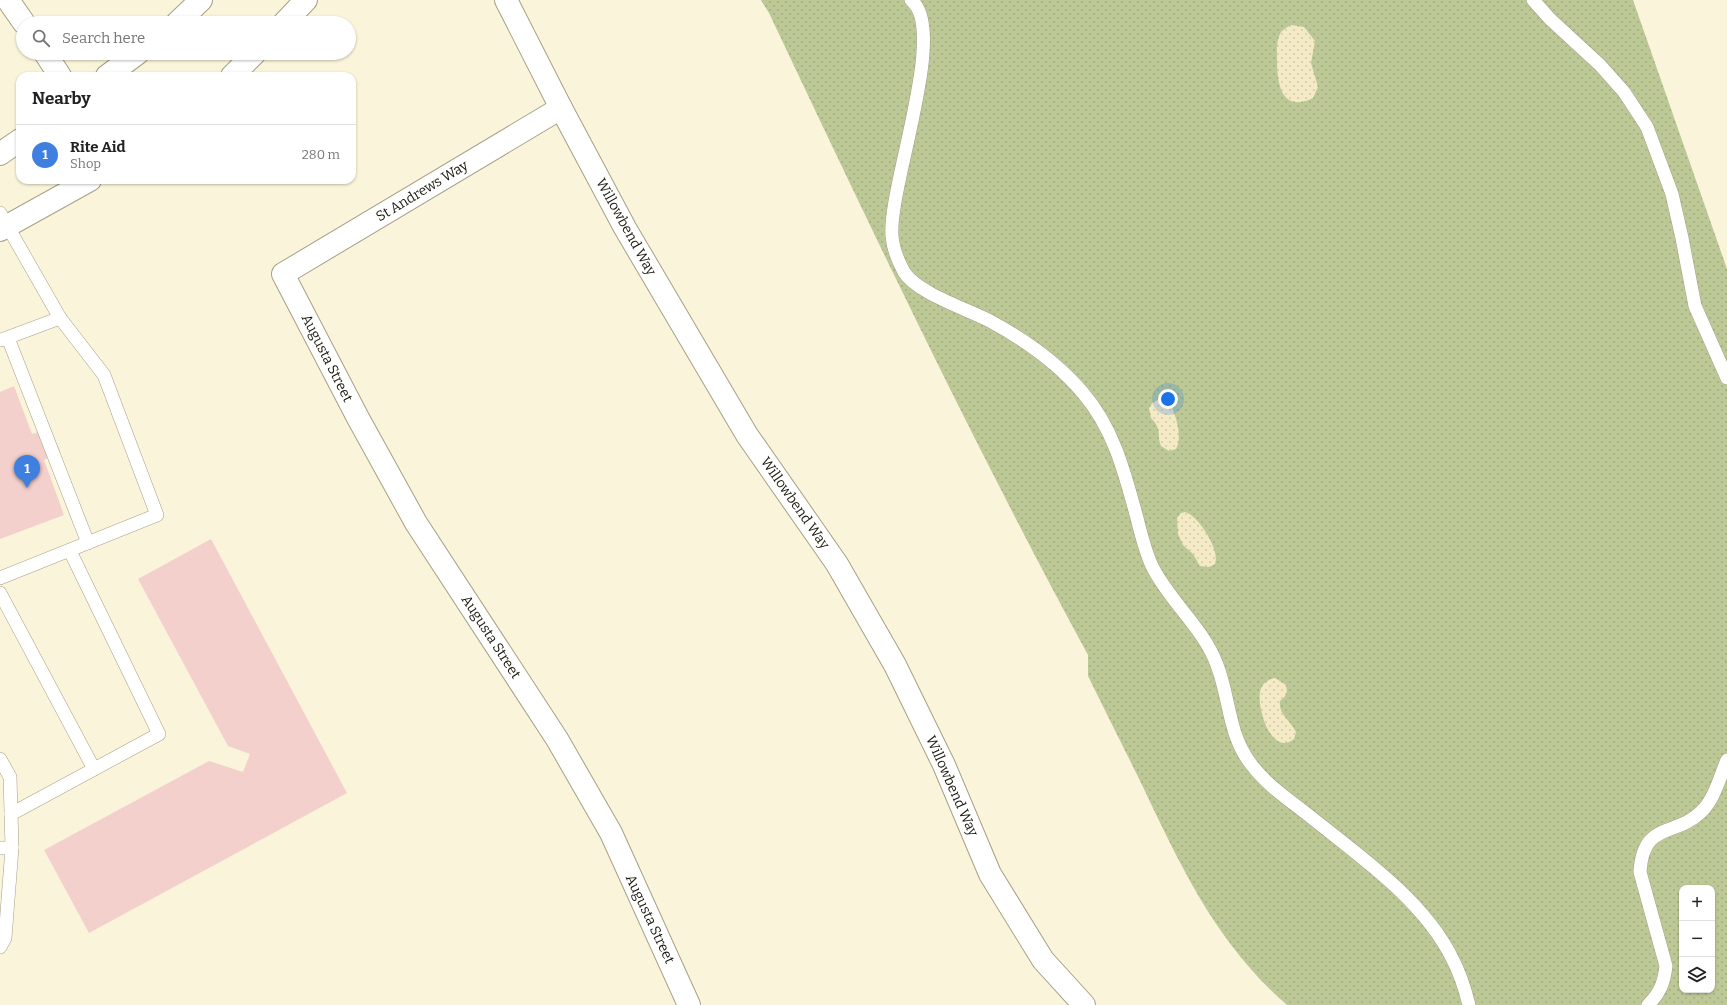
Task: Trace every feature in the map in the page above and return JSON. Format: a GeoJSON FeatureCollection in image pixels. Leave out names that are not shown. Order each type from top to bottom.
{"type":"FeatureCollection","features":[{"type":"Feature","properties":{"kind":"street"},"geometry":{"type":"LineString","coordinates":[[8,0],[19,16]]}},
{"type":"Feature","properties":{"kind":"street"},"geometry":{"type":"LineString","coordinates":[[184,16],[201,0]]}},
{"type":"Feature","properties":{"kind":"street"},"geometry":{"type":"LineString","coordinates":[[291,16],[306,0]]}},
{"type":"Feature","properties":{"kind":"street","name":"Willowbend Way"},"geometry":{"type":"LineString","coordinates":[[506,0],[561,108],[626,228],[747,435],[837,564],[891,658],[944,765],[990,874],[1043,960],[1084,1005]]}},
{"type":"Feature","properties":{"kind":"street"},"geometry":{"type":"LineString","coordinates":[[50,60],[57,72]]}},
{"type":"Feature","properties":{"kind":"street"},"geometry":{"type":"LineString","coordinates":[[112,72],[129,60]]}},
{"type":"Feature","properties":{"kind":"street"},"geometry":{"type":"LineString","coordinates":[[236,72],[248,60]]}},
{"type":"Feature","properties":{"kind":"street","name":"St Andrews Way"},"geometry":{"type":"LineString","coordinates":[[283,274],[561,108]]}},
{"type":"Feature","properties":{"kind":"street"},"geometry":{"type":"LineString","coordinates":[[0,154],[16,143]]}},
{"type":"Feature","properties":{"kind":"street"},"geometry":{"type":"LineString","coordinates":[[3,223],[82,184]]}},
{"type":"Feature","properties":{"kind":"street","name":"Augusta Street"},"geometry":{"type":"LineString","coordinates":[[283,274],[358,418],[416,522],[557,739],[611,833],[689,1005]]}},
{"type":"Feature","properties":{"kind":"lane"},"geometry":{"type":"LineString","coordinates":[[911,0],[917,4],[922,14],[925,30],[924,54],[899,174],[892,229],[894,248],[906,275],[919,287],[987,320],[1035,348],[1054,363],[1086,396],[1103,421],[1117,449],[1144,545],[1153,568],[1210,648],[1218,667],[1231,726],[1247,759],[1259,774],[1274,788],[1400,890],[1424,916],[1452,957],[1469,1005]]}},
{"type":"Feature","properties":{"kind":"lane"},"geometry":{"type":"LineString","coordinates":[[1533,0],[1550,19],[1600,65],[1624,92],[1647,127],[1672,194],[1695,306],[1727,378]]}},
{"type":"Feature","properties":{"kind":"lane"},"geometry":{"type":"LineString","coordinates":[[0,578],[157,515],[104,375],[60,318],[3,223]]}},
{"type":"Feature","properties":{"kind":"lane"},"geometry":{"type":"LineString","coordinates":[[60,318],[4,339],[88,543]]}},
{"type":"Feature","properties":{"kind":"lane"},"geometry":{"type":"LineString","coordinates":[[11,814],[159,734],[70,550]]}},
{"type":"Feature","properties":{"kind":"lane"},"geometry":{"type":"LineString","coordinates":[[0,593],[94,770]]}},
{"type":"Feature","properties":{"kind":"lane"},"geometry":{"type":"LineString","coordinates":[[0,759],[10,777],[11,814],[6,848],[5,938],[0,947]]}},
{"type":"Feature","properties":{"kind":"lane"},"geometry":{"type":"LineString","coordinates":[[1648,1005],[1661,990],[1666,966],[1640,872],[1641,860],[1648,843],[1666,830],[1694,818],[1702,811],[1714,791],[1727,760]]}},
{"type":"Feature","properties":{"kind":"green space"},"geometry":{"type":"Polygon","coordinates":[[[761,0],[1633,0],[1727,269],[1727,1005],[1287,1005],[1240,957],[1203,904],[1187,876],[1088,676],[1088,655],[964,417],[769,13],[761,0]]]}},
{"type":"Feature","properties":{"kind":"sand"},"geometry":{"type":"Polygon","coordinates":[[[1291,25],[1304,27],[1315,41],[1311,63],[1318,87],[1313,98],[1303,102],[1294,102],[1288,99],[1283,94],[1278,79],[1278,39],[1281,32],[1291,25]]]}},
{"type":"Feature","properties":{"kind":"sand"},"geometry":{"type":"Polygon","coordinates":[[[1158,400],[1169,402],[1174,413],[1179,432],[1179,439],[1176,449],[1169,451],[1161,446],[1158,429],[1155,422],[1151,418],[1149,408],[1153,402],[1158,400]]]}},
{"type":"Feature","properties":{"kind":"sand"},"geometry":{"type":"Polygon","coordinates":[[[1185,512],[1202,526],[1207,534],[1215,551],[1215,564],[1209,567],[1200,566],[1193,554],[1183,545],[1178,534],[1177,518],[1181,513],[1185,512]]]}},
{"type":"Feature","properties":{"kind":"sand"},"geometry":{"type":"Polygon","coordinates":[[[1275,678],[1286,685],[1287,692],[1280,701],[1280,706],[1283,714],[1296,732],[1294,739],[1286,743],[1279,742],[1272,736],[1263,719],[1261,709],[1260,692],[1263,684],[1270,679],[1275,678]]]}},
{"type":"Feature","properties":{"kind":"building"},"geometry":{"type":"Polygon","coordinates":[[[14,386],[32,434],[50,429],[60,451],[44,460],[64,515],[0,539],[0,392],[14,386]]]}},
{"type":"Feature","properties":{"kind":"building"},"geometry":{"type":"Polygon","coordinates":[[[211,539],[347,793],[89,933],[44,850],[209,761],[243,772],[250,754],[228,746],[138,579],[211,539]]]}},
{"type":"Feature","properties":{"kind":"place","name":"Rite Aid"},"geometry":{"type":"Point","coordinates":[27,488]}}]}
